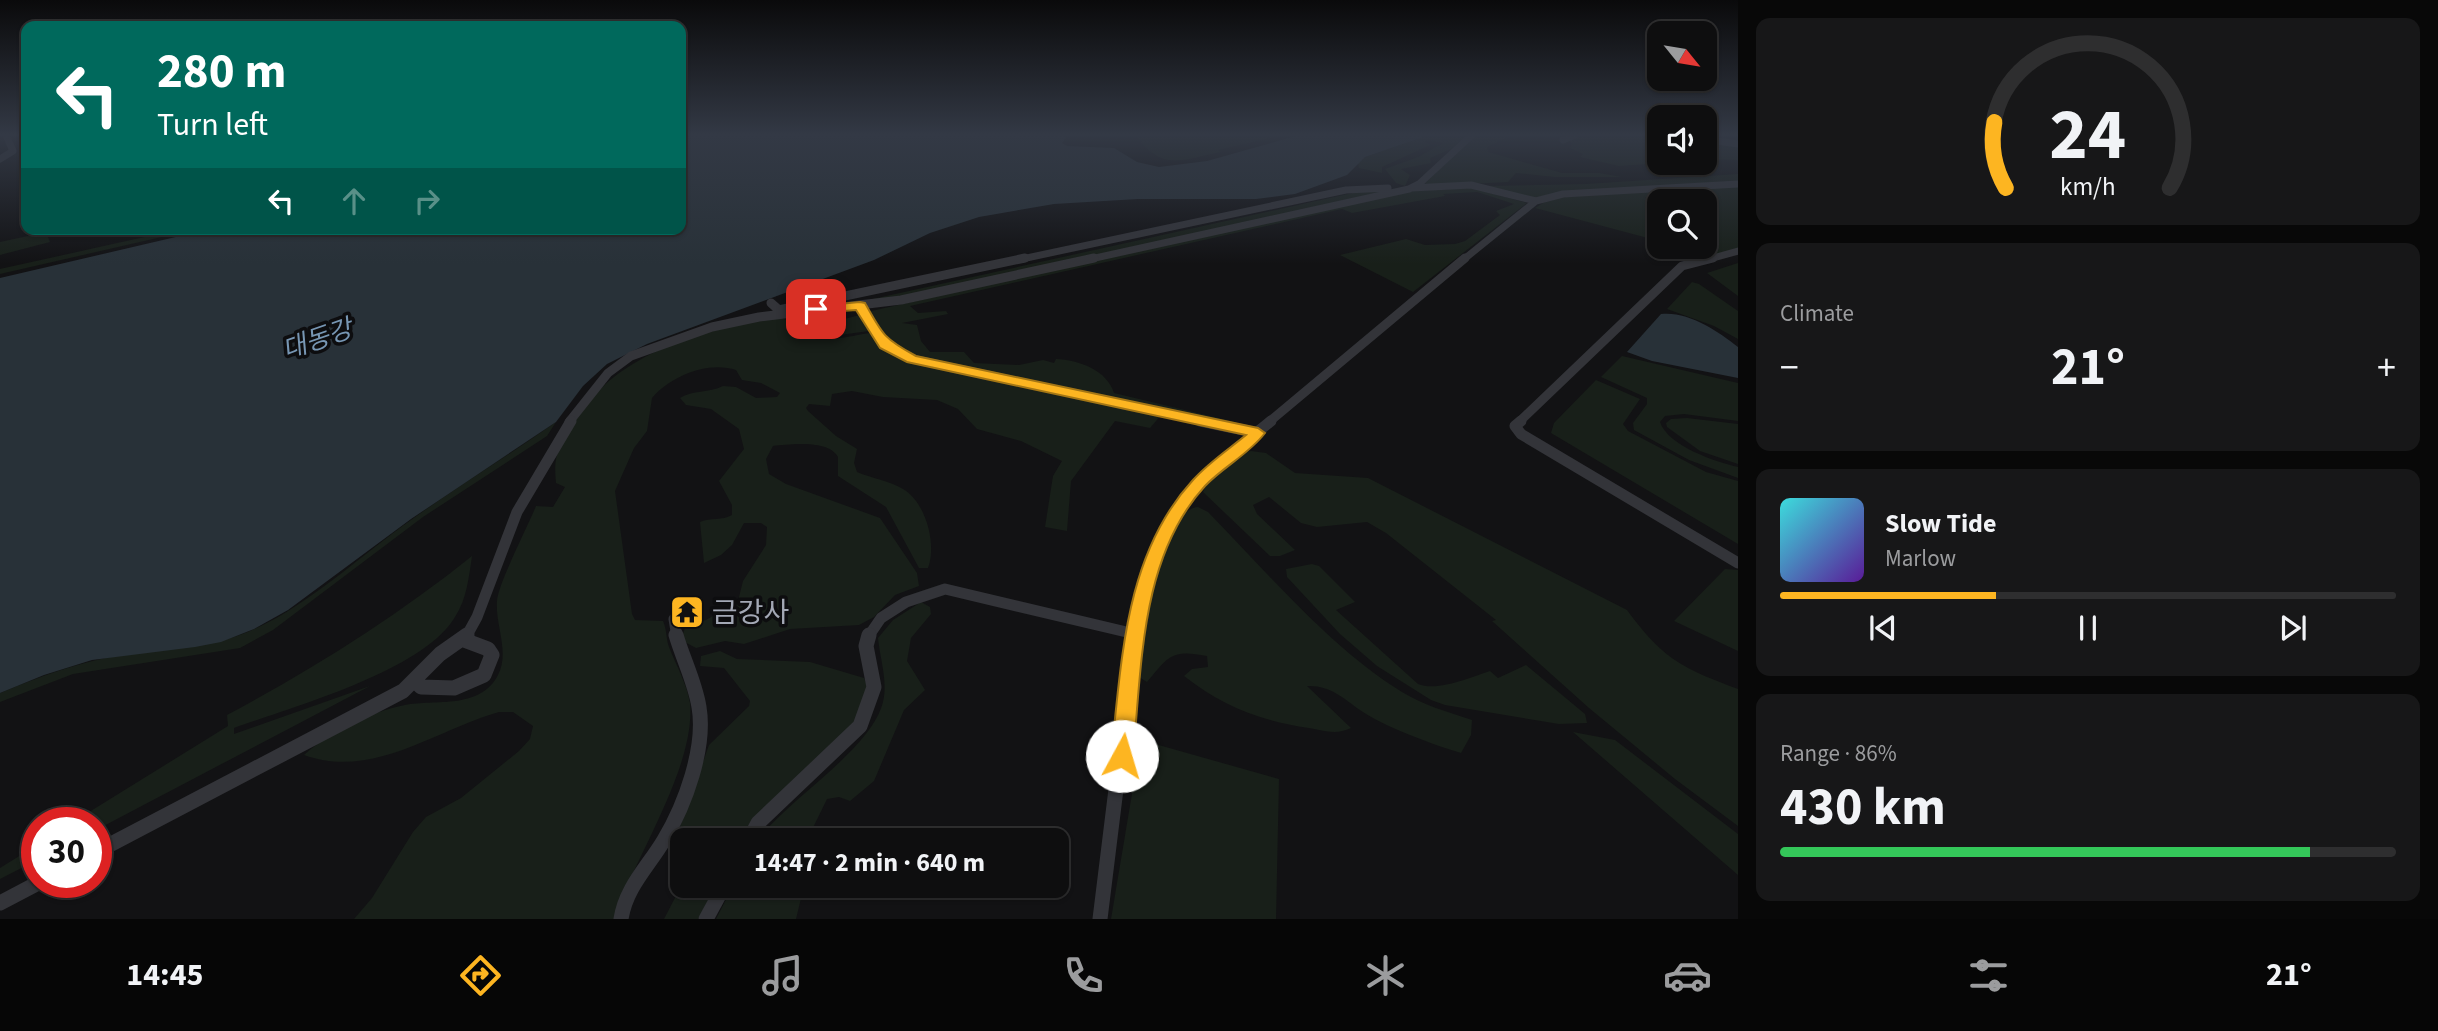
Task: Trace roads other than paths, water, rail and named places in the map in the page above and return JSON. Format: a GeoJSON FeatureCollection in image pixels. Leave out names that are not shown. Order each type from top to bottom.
{"type":"FeatureCollection","features":[{"type":"Feature","properties":{"kind":"street"},"geometry":{"type":"LineString","coordinates":[[112,844],[383,702],[415,681],[440,654],[464,640],[477,617],[500,550],[517,512],[561,433],[608,373],[631,356],[712,327],[759,317],[901,300],[1409,189],[1426,178]]}},
{"type":"Feature","properties":{"kind":"street"},"geometry":{"type":"LineString","coordinates":[[1100,919],[1135,634],[1148,573],[1168,526],[1199,483],[1398,311],[1536,201],[1563,194],[1738,184]]}},
{"type":"Feature","properties":{"kind":"street"},"geometry":{"type":"LineString","coordinates":[[771,303],[779,310],[1357,188],[1409,189],[1471,185],[1536,201]]}},
{"type":"Feature","properties":{"kind":"street"},"geometry":{"type":"LineString","coordinates":[[1738,251],[1682,266],[1515,426],[1521,434],[1738,563]]}},
{"type":"Feature","properties":{"kind":"street"},"geometry":{"type":"LineString","coordinates":[[860,306],[867,322],[884,345],[912,359],[1258,433]]}},
{"type":"Feature","properties":{"kind":"street"},"geometry":{"type":"LineString","coordinates":[[755,828],[860,726],[869,709],[874,688],[866,646],[869,636],[881,618],[906,602],[945,589],[1135,634]]}},
{"type":"Feature","properties":{"kind":"street"},"geometry":{"type":"LineString","coordinates":[[621,919],[622,905],[666,838],[700,733],[698,698],[675,637],[674,620]]}},
{"type":"Feature","properties":{"kind":"street"},"geometry":{"type":"LineString","coordinates":[[415,681],[421,687],[448,689],[465,687],[477,681],[487,672],[492,655],[488,649],[464,640]]}},
{"type":"Feature","properties":{"kind":"street"},"geometry":{"type":"LineString","coordinates":[[0,903],[21,892]]}},
{"type":"Feature","properties":{"kind":"street"},"geometry":{"type":"LineString","coordinates":[[706,919],[717,898]]}},
{"type":"Feature","properties":{"kind":"water","name":"대동강"},"geometry":{"type":"Polygon","coordinates":[[[686,178],[1339,178],[1295,194],[1256,199],[1138,199],[1054,204],[979,217],[930,233],[874,260],[647,344],[607,364],[583,386],[556,422],[411,519],[288,610],[254,629],[221,642],[195,647],[92,660],[0,693],[0,278],[184,235],[686,235],[686,178]]]}},
{"type":"Feature","properties":{"kind":"water"},"geometry":{"type":"Polygon","coordinates":[[[1661,314],[1692,319],[1738,347],[1738,378],[1652,361],[1627,352],[1661,314]]]}},
{"type":"Feature","properties":{"kind":"place","name":"금강사"},"geometry":{"type":"Point","coordinates":[687,612]}}]}
